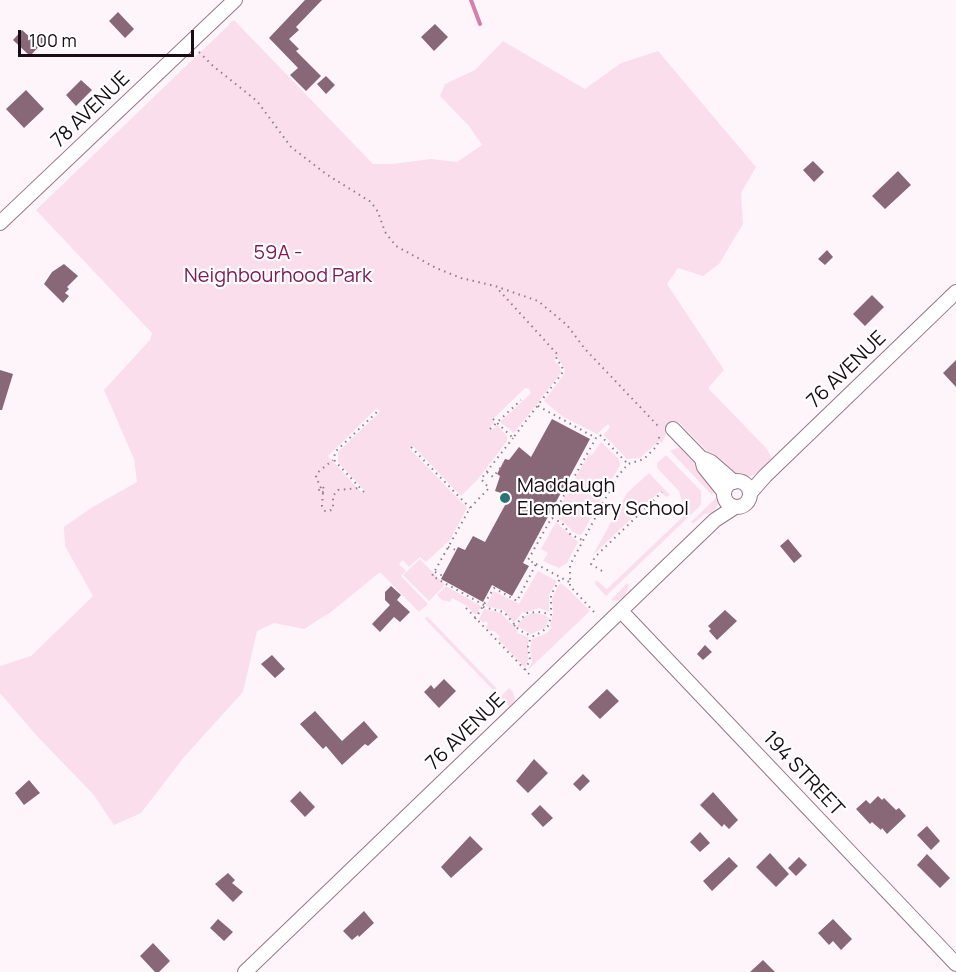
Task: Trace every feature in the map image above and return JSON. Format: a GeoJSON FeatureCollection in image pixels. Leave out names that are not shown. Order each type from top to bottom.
{"type":"FeatureCollection","features":[{"type":"Feature","properties":{"kind":"street","name":"78 AVENUE"},"geometry":{"type":"LineString","coordinates":[[0,223],[235,0]]}},
{"type":"Feature","properties":{"kind":"street","name":"76 AVENUE"},"geometry":{"type":"LineString","coordinates":[[245,972],[715,520],[736,493],[765,476],[956,292]]}},
{"type":"Feature","properties":{"kind":"street"},"geometry":{"type":"LineString","coordinates":[[673,429],[702,459],[704,467],[736,493]]}},
{"type":"Feature","properties":{"kind":"street","name":"194 STREET"},"geometry":{"type":"LineString","coordinates":[[621,611],[956,964]]}},
{"type":"Feature","properties":{"kind":"path"},"geometry":{"type":"LineString","coordinates":[[190,43],[213,66],[258,101],[291,147],[326,174],[371,202],[378,212],[385,232],[396,246],[436,268],[461,278],[495,286],[538,301],[567,325],[585,349],[661,429],[659,444],[641,460],[628,464],[617,477],[570,565],[570,586],[594,612]]}},
{"type":"Feature","properties":{"kind":"path"},"geometry":{"type":"LineString","coordinates":[[495,286],[558,355],[556,359],[563,369],[562,375],[481,479],[489,488],[470,508],[432,576],[483,606],[504,612],[514,626],[531,636]]}},
{"type":"Feature","properties":{"kind":"path"},"geometry":{"type":"LineString","coordinates":[[490,429],[521,400]]}},
{"type":"Feature","properties":{"kind":"path"},"geometry":{"type":"LineString","coordinates":[[538,406],[596,438]]}},
{"type":"Feature","properties":{"kind":"path"},"geometry":{"type":"LineString","coordinates":[[359,488],[338,490],[333,496],[333,509],[325,511],[322,506],[325,489],[321,488],[316,477],[317,473],[334,460],[335,452],[378,411]]}},
{"type":"Feature","properties":{"kind":"path"},"geometry":{"type":"LineString","coordinates":[[493,419],[513,438]]}},
{"type":"Feature","properties":{"kind":"path"},"geometry":{"type":"LineString","coordinates":[[569,582],[527,559],[596,438],[600,435],[628,464]]}},
{"type":"Feature","properties":{"kind":"path"},"geometry":{"type":"LineString","coordinates":[[411,447],[470,508]]}},
{"type":"Feature","properties":{"kind":"path"},"geometry":{"type":"LineString","coordinates":[[334,460],[364,492]]}},
{"type":"Feature","properties":{"kind":"path"},"geometry":{"type":"LineString","coordinates":[[486,472],[493,477],[505,462]]}},
{"type":"Feature","properties":{"kind":"path"},"geometry":{"type":"LineString","coordinates":[[602,571],[591,564],[595,557],[662,492]]}},
{"type":"Feature","properties":{"kind":"path"},"geometry":{"type":"LineString","coordinates":[[552,518],[562,523],[570,534],[582,540]]}},
{"type":"Feature","properties":{"kind":"path"},"geometry":{"type":"LineString","coordinates":[[448,547],[456,550]]}},
{"type":"Feature","properties":{"kind":"path"},"geometry":{"type":"LineString","coordinates":[[475,619],[494,588],[517,600],[536,564]]}},
{"type":"Feature","properties":{"kind":"path"},"geometry":{"type":"LineString","coordinates":[[434,571],[443,576]]}},
{"type":"Feature","properties":{"kind":"path"},"geometry":{"type":"LineString","coordinates":[[525,670],[530,660],[528,647],[531,636],[546,629],[551,615],[551,595],[561,577]]}},
{"type":"Feature","properties":{"kind":"path"},"geometry":{"type":"LineString","coordinates":[[466,608],[530,675]]}},
{"type":"Feature","properties":{"kind":"path"},"geometry":{"type":"LineString","coordinates":[[514,626],[527,613],[538,612],[551,615]]}},
{"type":"Feature","properties":{"kind":"green space","name":"59A - Neighbourhood Park"},"geometry":{"type":"Polygon","coordinates":[[[234,20],[373,164],[431,159],[457,162],[482,145],[469,126],[440,96],[445,84],[475,70],[503,41],[585,89],[621,63],[658,51],[756,167],[741,193],[743,224],[719,264],[703,276],[678,268],[667,284],[724,370],[708,388],[767,449],[772,459],[760,471],[751,476],[739,478],[726,471],[679,422],[666,434],[662,443],[659,441],[640,458],[627,459],[604,435],[610,427],[608,424],[597,434],[562,416],[544,401],[564,374],[565,369],[557,357],[554,360],[560,367],[561,373],[514,433],[500,422],[531,393],[529,389],[525,388],[492,420],[494,423],[489,428],[492,430],[497,425],[507,436],[507,441],[478,479],[461,496],[413,446],[409,448],[467,508],[450,540],[426,562],[420,557],[409,567],[403,560],[399,564],[406,571],[401,576],[428,604],[419,612],[380,572],[331,612],[304,629],[274,623],[257,631],[243,692],[184,757],[141,813],[114,825],[93,794],[36,735],[0,693],[0,666],[31,656],[93,596],[65,546],[64,527],[91,508],[137,482],[134,459],[104,390],[150,340],[152,333],[36,210],[234,20]],[[377,408],[328,456],[362,493],[365,491],[338,462],[338,452],[380,412],[377,408]]]}},
{"type":"Feature","properties":{"kind":"green space"},"geometry":{"type":"Polygon","coordinates":[[[601,442],[619,459],[620,465],[582,534],[579,535],[558,518],[561,511],[558,509],[589,454],[592,455],[601,442]]]}},
{"type":"Feature","properties":{"kind":"green space"},"geometry":{"type":"Polygon","coordinates":[[[679,447],[717,487],[712,495],[670,451],[679,447]]]}},
{"type":"Feature","properties":{"kind":"green space"},"geometry":{"type":"Polygon","coordinates":[[[666,455],[701,491],[701,505],[606,596],[595,584],[596,580],[607,589],[690,510],[682,501],[679,491],[657,468],[657,463],[666,455]]]}},
{"type":"Feature","properties":{"kind":"green space"},"geometry":{"type":"Polygon","coordinates":[[[649,473],[670,495],[666,497],[660,491],[593,555],[627,493],[649,473]]]}},
{"type":"Feature","properties":{"kind":"green space"},"geometry":{"type":"Polygon","coordinates":[[[718,496],[720,500],[716,508],[693,524],[691,522],[718,496]]]}},
{"type":"Feature","properties":{"kind":"green space"},"geometry":{"type":"Polygon","coordinates":[[[556,522],[578,542],[567,563],[559,568],[543,561],[548,553],[541,549],[556,522]]]}},
{"type":"Feature","properties":{"kind":"green space"},"geometry":{"type":"Polygon","coordinates":[[[420,559],[445,585],[429,601],[403,575],[420,559]]]}},
{"type":"Feature","properties":{"kind":"green space"},"geometry":{"type":"Polygon","coordinates":[[[538,571],[557,581],[549,595],[549,612],[539,608],[524,613],[523,611],[514,623],[503,610],[486,606],[494,591],[519,604],[538,571]]]}},
{"type":"Feature","properties":{"kind":"green space"},"geometry":{"type":"Polygon","coordinates":[[[560,583],[590,611],[528,670],[532,662],[530,649],[532,639],[547,633],[552,627],[550,626],[553,613],[552,598],[560,583]]]}},
{"type":"Feature","properties":{"kind":"green space"},"geometry":{"type":"Polygon","coordinates":[[[627,583],[629,586],[624,597],[617,601],[611,600],[627,583]]]}},
{"type":"Feature","properties":{"kind":"green space"},"geometry":{"type":"Polygon","coordinates":[[[446,586],[481,606],[477,614],[452,598],[450,602],[442,600],[437,595],[446,586]]]}},
{"type":"Feature","properties":{"kind":"green space"},"geometry":{"type":"Polygon","coordinates":[[[484,609],[501,613],[518,631],[517,633],[528,637],[528,661],[525,668],[498,639],[500,636],[486,627],[488,624],[486,621],[483,623],[479,619],[484,609]]]}},
{"type":"Feature","properties":{"kind":"green space"},"geometry":{"type":"Polygon","coordinates":[[[533,613],[549,618],[545,628],[531,634],[517,626],[525,616],[533,613]]]}},
{"type":"Feature","properties":{"kind":"green space"},"geometry":{"type":"Polygon","coordinates":[[[427,616],[497,689],[494,691],[425,619],[427,616]]]}},
{"type":"Feature","properties":{"kind":"green space"},"geometry":{"type":"Polygon","coordinates":[[[509,688],[515,700],[510,707],[500,697],[509,688]]]}},
{"type":"Feature","properties":{"kind":"building"},"geometry":{"type":"Polygon","coordinates":[[[305,0],[322,0],[296,27],[299,30],[289,39],[299,49],[296,51],[321,76],[306,91],[290,75],[298,68],[269,38],[305,0]]]}},
{"type":"Feature","properties":{"kind":"building"},"geometry":{"type":"Polygon","coordinates":[[[118,12],[134,29],[125,38],[109,21],[118,12]]]}},
{"type":"Feature","properties":{"kind":"building"},"geometry":{"type":"Polygon","coordinates":[[[435,24],[448,37],[434,51],[421,37],[435,24]]]}},
{"type":"Feature","properties":{"kind":"building"},"geometry":{"type":"Polygon","coordinates":[[[22,30],[32,39],[40,32],[47,38],[30,56],[13,40],[22,30]]]}},
{"type":"Feature","properties":{"kind":"building"},"geometry":{"type":"Polygon","coordinates":[[[326,76],[335,85],[326,94],[317,84],[326,76]]]}},
{"type":"Feature","properties":{"kind":"building"},"geometry":{"type":"Polygon","coordinates":[[[81,80],[92,90],[76,106],[66,95],[81,80]]]}},
{"type":"Feature","properties":{"kind":"building"},"geometry":{"type":"Polygon","coordinates":[[[26,90],[44,109],[24,128],[6,109],[26,90]]]}},
{"type":"Feature","properties":{"kind":"building"},"geometry":{"type":"Polygon","coordinates":[[[813,161],[824,172],[814,182],[803,170],[813,161]]]}},
{"type":"Feature","properties":{"kind":"building"},"geometry":{"type":"Polygon","coordinates":[[[898,171],[911,185],[885,209],[872,196],[898,171]]]}},
{"type":"Feature","properties":{"kind":"building"},"geometry":{"type":"Polygon","coordinates":[[[827,250],[833,257],[825,265],[818,259],[827,250]]]}},
{"type":"Feature","properties":{"kind":"building"},"geometry":{"type":"Polygon","coordinates":[[[64,264],[78,276],[67,287],[69,289],[65,293],[69,296],[63,303],[44,284],[52,272],[64,264]]]}},
{"type":"Feature","properties":{"kind":"building"},"geometry":{"type":"Polygon","coordinates":[[[872,295],[884,307],[865,326],[853,314],[872,295]]]}},
{"type":"Feature","properties":{"kind":"building"},"geometry":{"type":"Polygon","coordinates":[[[956,360],[956,387],[943,373],[956,360]]]}},
{"type":"Feature","properties":{"kind":"building"},"geometry":{"type":"Polygon","coordinates":[[[0,370],[13,374],[2,410],[0,410],[0,370]]]}},
{"type":"Feature","properties":{"kind":"building"},"geometry":{"type":"Polygon","coordinates":[[[552,419],[590,439],[523,563],[529,566],[512,596],[492,585],[483,602],[441,579],[458,547],[465,550],[473,536],[485,542],[510,496],[495,491],[500,476],[497,474],[505,459],[509,460],[519,447],[531,457],[552,419]]]}},
{"type":"Feature","properties":{"kind":"building"},"geometry":{"type":"Polygon","coordinates":[[[788,539],[802,556],[794,563],[780,546],[788,539]]]}},
{"type":"Feature","properties":{"kind":"building"},"geometry":{"type":"Polygon","coordinates":[[[391,586],[401,595],[397,600],[410,612],[400,622],[394,617],[380,632],[372,624],[390,605],[385,600],[385,592],[391,586]]]}},
{"type":"Feature","properties":{"kind":"building"},"geometry":{"type":"Polygon","coordinates":[[[725,610],[737,621],[717,640],[709,631],[711,629],[708,626],[725,610]]]}},
{"type":"Feature","properties":{"kind":"building"},"geometry":{"type":"Polygon","coordinates":[[[705,645],[712,652],[703,660],[697,654],[705,645]]]}},
{"type":"Feature","properties":{"kind":"building"},"geometry":{"type":"Polygon","coordinates":[[[272,655],[285,669],[275,678],[261,664],[272,655]]]}},
{"type":"Feature","properties":{"kind":"building"},"geometry":{"type":"Polygon","coordinates":[[[444,679],[456,691],[439,708],[424,692],[431,685],[434,689],[444,679]]]}},
{"type":"Feature","properties":{"kind":"building"},"geometry":{"type":"Polygon","coordinates":[[[607,689],[619,701],[600,719],[588,707],[607,689]]]}},
{"type":"Feature","properties":{"kind":"building"},"geometry":{"type":"Polygon","coordinates":[[[315,711],[342,741],[364,721],[378,737],[368,746],[365,744],[342,765],[326,746],[323,749],[300,724],[315,711]]]}},
{"type":"Feature","properties":{"kind":"building"},"geometry":{"type":"Polygon","coordinates":[[[534,759],[548,773],[528,793],[516,781],[534,759]]]}},
{"type":"Feature","properties":{"kind":"building"},"geometry":{"type":"Polygon","coordinates":[[[583,774],[590,781],[580,791],[573,784],[583,774]]]}},
{"type":"Feature","properties":{"kind":"building"},"geometry":{"type":"Polygon","coordinates":[[[29,780],[40,793],[24,805],[15,793],[29,780]]]}},
{"type":"Feature","properties":{"kind":"building"},"geometry":{"type":"Polygon","coordinates":[[[300,791],[315,807],[305,817],[290,801],[300,791]]]}},
{"type":"Feature","properties":{"kind":"building"},"geometry":{"type":"Polygon","coordinates":[[[713,792],[738,820],[729,829],[724,824],[722,827],[700,805],[713,792]]]}},
{"type":"Feature","properties":{"kind":"building"},"geometry":{"type":"Polygon","coordinates":[[[878,796],[882,800],[884,798],[896,810],[899,808],[906,816],[887,834],[872,822],[870,824],[856,809],[866,800],[870,804],[878,796]]]}},
{"type":"Feature","properties":{"kind":"building"},"geometry":{"type":"Polygon","coordinates":[[[540,805],[553,818],[543,827],[531,814],[540,805]]]}},
{"type":"Feature","properties":{"kind":"building"},"geometry":{"type":"Polygon","coordinates":[[[927,826],[940,841],[931,850],[917,835],[927,826]]]}},
{"type":"Feature","properties":{"kind":"building"},"geometry":{"type":"Polygon","coordinates":[[[700,832],[710,843],[700,852],[690,842],[700,832]]]}},
{"type":"Feature","properties":{"kind":"building"},"geometry":{"type":"Polygon","coordinates":[[[470,836],[483,849],[451,878],[441,867],[470,836]]]}},
{"type":"Feature","properties":{"kind":"building"},"geometry":{"type":"Polygon","coordinates":[[[770,853],[789,874],[776,887],[756,867],[770,853]]]}},
{"type":"Feature","properties":{"kind":"building"},"geometry":{"type":"Polygon","coordinates":[[[927,854],[950,878],[940,888],[917,865],[927,854]]]}},
{"type":"Feature","properties":{"kind":"building"},"geometry":{"type":"Polygon","coordinates":[[[729,857],[738,866],[712,891],[703,881],[729,857]]]}},
{"type":"Feature","properties":{"kind":"building"},"geometry":{"type":"Polygon","coordinates":[[[799,857],[807,865],[796,876],[788,868],[799,857]]]}},
{"type":"Feature","properties":{"kind":"building"},"geometry":{"type":"Polygon","coordinates":[[[228,873],[235,880],[232,883],[243,892],[233,902],[215,884],[228,873]]]}},
{"type":"Feature","properties":{"kind":"building"},"geometry":{"type":"Polygon","coordinates":[[[364,911],[374,923],[359,937],[358,935],[352,940],[343,931],[364,911]]]}},
{"type":"Feature","properties":{"kind":"building"},"geometry":{"type":"Polygon","coordinates":[[[218,919],[233,932],[224,941],[210,928],[218,919]]]}},
{"type":"Feature","properties":{"kind":"building"},"geometry":{"type":"Polygon","coordinates":[[[833,919],[852,939],[841,950],[833,941],[829,945],[818,933],[833,919]]]}},
{"type":"Feature","properties":{"kind":"building"},"geometry":{"type":"Polygon","coordinates":[[[153,943],[170,961],[159,972],[155,972],[140,956],[153,943]]]}},
{"type":"Feature","properties":{"kind":"building"},"geometry":{"type":"Polygon","coordinates":[[[763,960],[775,972],[750,972],[763,960]]]}},
{"type":"Feature","properties":{"kind":"waterway"},"geometry":{"type":"LineString","coordinates":[[471,0],[480,24]]}},
{"type":"Feature","properties":{"kind":"place","name":"Maddaugh Elementary School"},"geometry":{"type":"Point","coordinates":[505,498]}}]}
